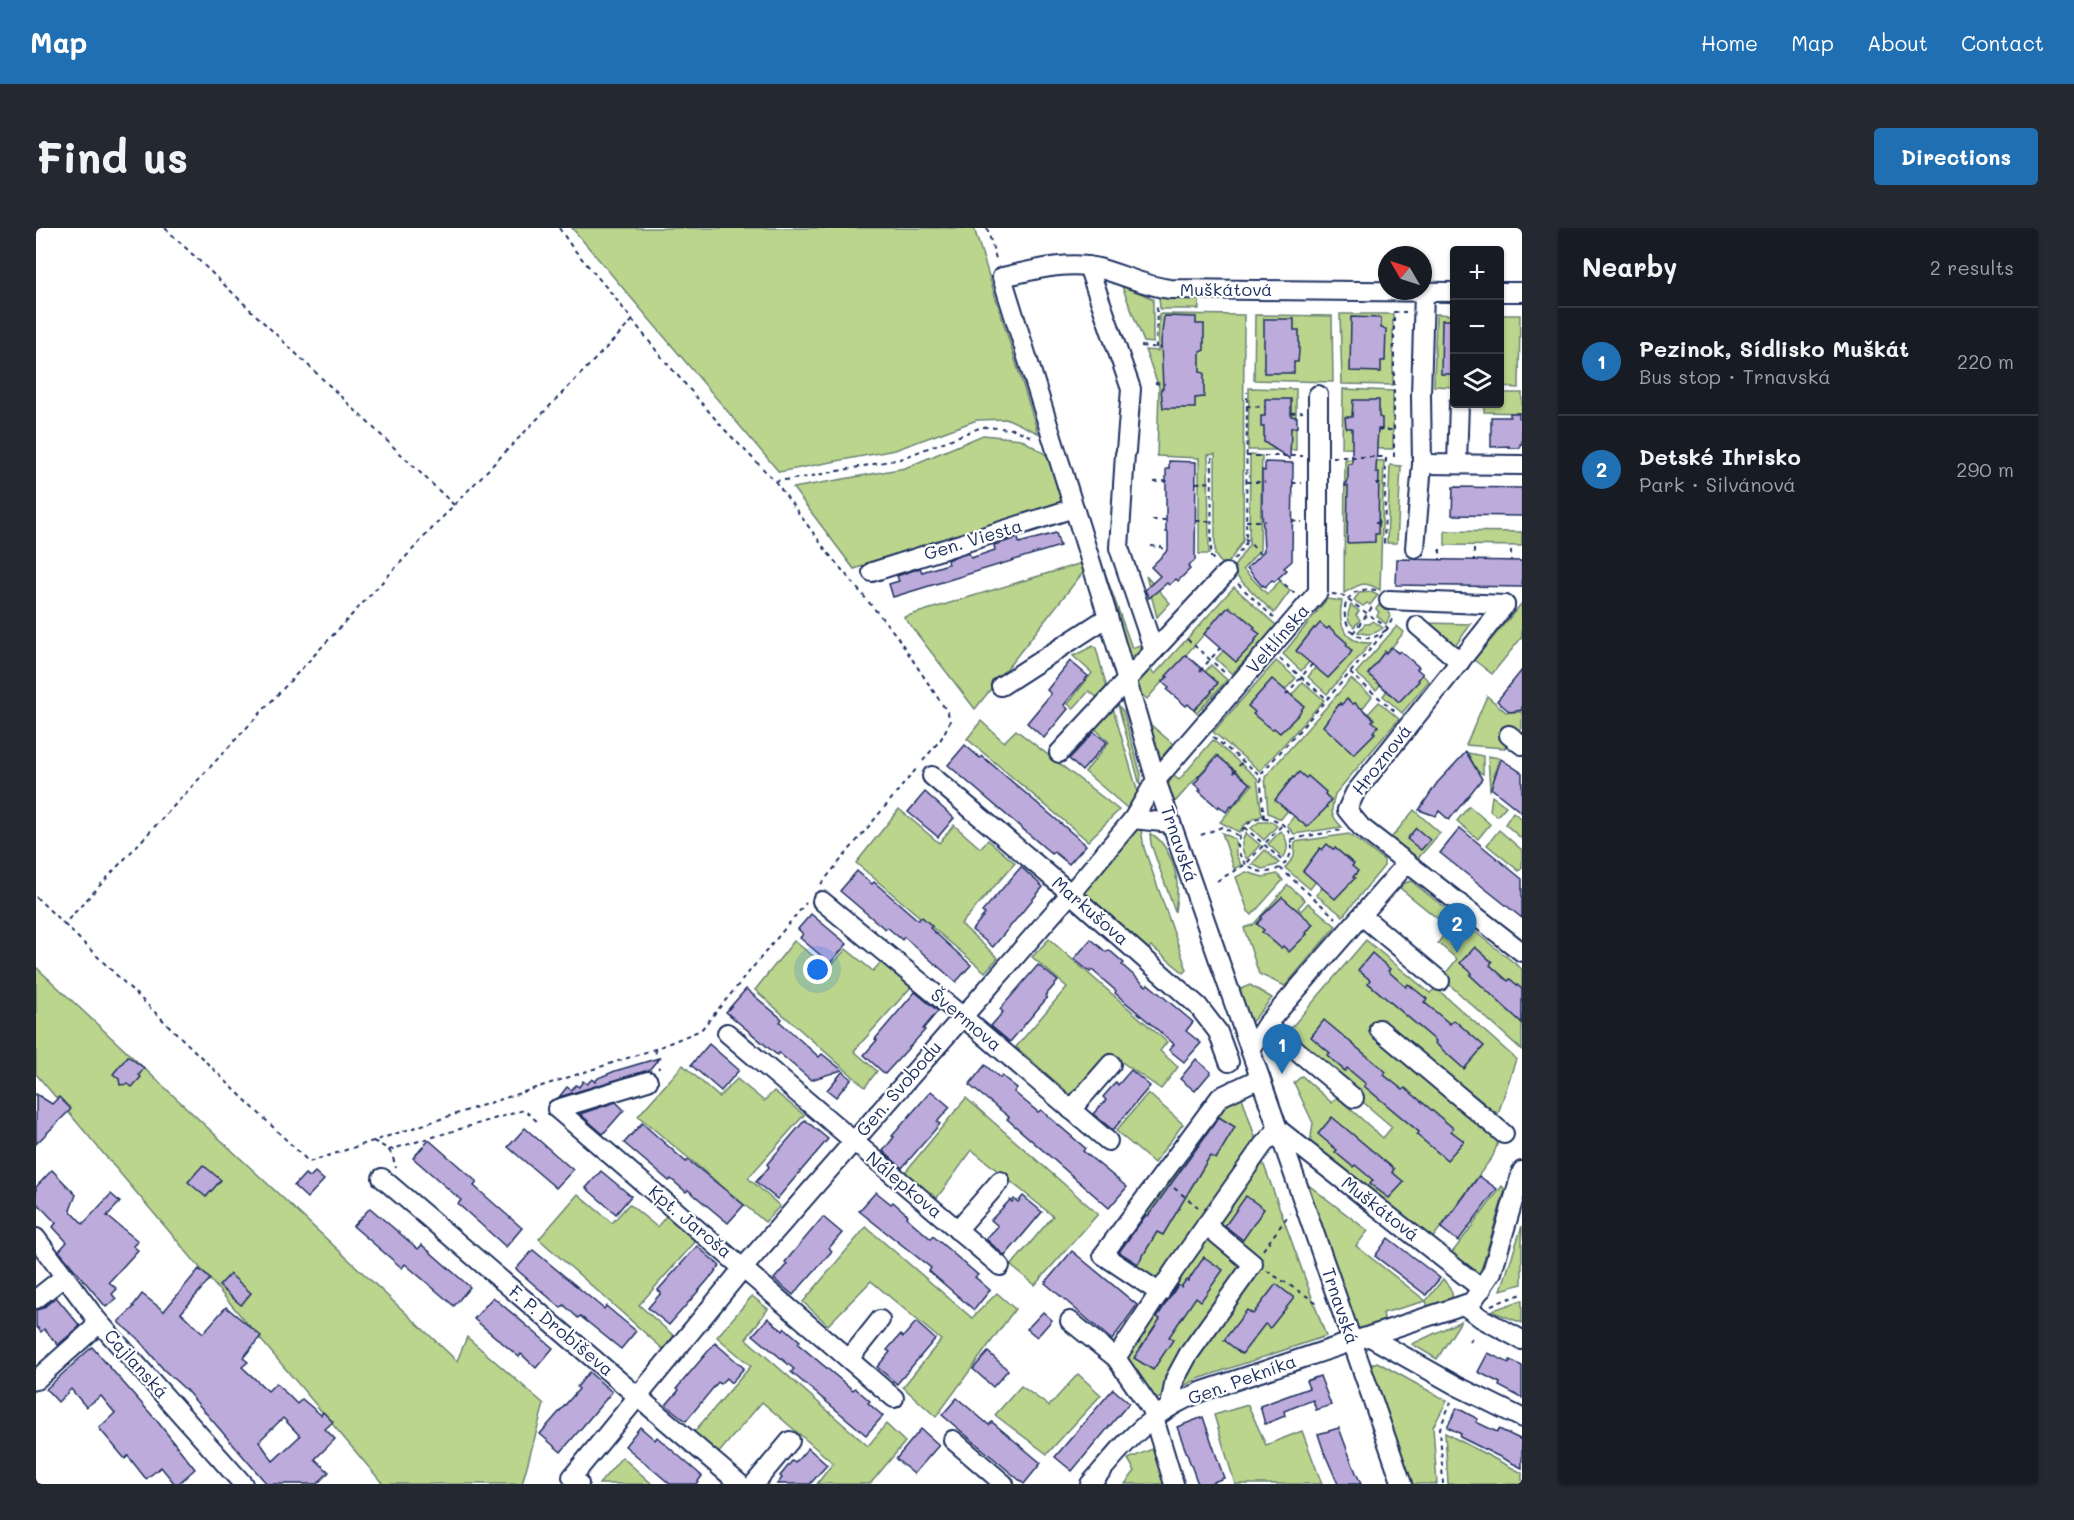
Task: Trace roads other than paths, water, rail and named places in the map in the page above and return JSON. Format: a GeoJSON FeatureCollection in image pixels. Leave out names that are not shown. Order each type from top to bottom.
{"type":"FeatureCollection","features":[{"type":"Feature","properties":{"kind":"street","name":"Muškátová"},"geometry":{"type":"LineString","coordinates":[[1002,277],[1073,265],[1107,271],[1154,288],[1378,291]]}},
{"type":"Feature","properties":{"kind":"street"},"geometry":{"type":"LineString","coordinates":[[1088,266],[1131,389],[1119,548],[1154,651]]}},
{"type":"Feature","properties":{"kind":"street","name":"Trnavská"},"geometry":{"type":"LineString","coordinates":[[1002,277],[1108,616],[1156,780],[1402,1484]]}},
{"type":"Feature","properties":{"kind":"street","name":"Muškátová"},"geometry":{"type":"LineString","coordinates":[[1432,292],[1450,292]]}},
{"type":"Feature","properties":{"kind":"street"},"geometry":{"type":"LineString","coordinates":[[1504,292],[1522,292]]}},
{"type":"Feature","properties":{"kind":"street"},"geometry":{"type":"LineString","coordinates":[[1415,548],[1422,464],[1424,300]]}},
{"type":"Feature","properties":{"kind":"street","name":"Veltlínska"},"geometry":{"type":"LineString","coordinates":[[1156,780],[1318,592],[1318,395]]}},
{"type":"Feature","properties":{"kind":"street"},"geometry":{"type":"LineString","coordinates":[[1457,463],[1459,408]]}},
{"type":"Feature","properties":{"kind":"street"},"geometry":{"type":"LineString","coordinates":[[1422,464],[1522,465]]}},
{"type":"Feature","properties":{"kind":"street","name":"Gen. Viesta"},"geometry":{"type":"LineString","coordinates":[[872,572],[1074,508]]}},
{"type":"Feature","properties":{"kind":"street"},"geometry":{"type":"LineString","coordinates":[[1059,753],[1226,573]]}},
{"type":"Feature","properties":{"kind":"street","name":"Hroznová"},"geometry":{"type":"LineString","coordinates":[[1383,600],[1505,605],[1355,793],[1347,810],[1361,827],[1522,952]]}},
{"type":"Feature","properties":{"kind":"street"},"geometry":{"type":"LineString","coordinates":[[1001,686],[1108,616]]}},
{"type":"Feature","properties":{"kind":"street"},"geometry":{"type":"LineString","coordinates":[[1418,626],[1460,662]]}},
{"type":"Feature","properties":{"kind":"street","name":"Markušova"},"geometry":{"type":"LineString","coordinates":[[932,776],[1071,893],[1198,1006],[1218,1032],[1229,1062]]}},
{"type":"Feature","properties":{"kind":"street","name":"Gen. Svobodu"},"geometry":{"type":"LineString","coordinates":[[579,1484],[572,1477],[638,1396],[744,1268],[1071,893],[1133,819],[1156,780]]}},
{"type":"Feature","properties":{"kind":"street"},"geometry":{"type":"LineString","coordinates":[[1133,819],[1171,823]]}},
{"type":"Feature","properties":{"kind":"street"},"geometry":{"type":"LineString","coordinates":[[1250,1049],[1266,1025],[1407,863]]}},
{"type":"Feature","properties":{"kind":"street","name":"Švermova"},"geometry":{"type":"LineString","coordinates":[[817,896],[1108,1141]]}},
{"type":"Feature","properties":{"kind":"street"},"geometry":{"type":"LineString","coordinates":[[1356,923],[1440,981]]}},
{"type":"Feature","properties":{"kind":"street"},"geometry":{"type":"LineString","coordinates":[[1266,1025],[1354,1098]]}},
{"type":"Feature","properties":{"kind":"street"},"geometry":{"type":"LineString","coordinates":[[1379,1029],[1504,1134]]}},
{"type":"Feature","properties":{"kind":"street","name":"Nálepkova"},"geometry":{"type":"LineString","coordinates":[[727,1033],[1000,1266]]}},
{"type":"Feature","properties":{"kind":"street"},"geometry":{"type":"LineString","coordinates":[[1071,1110],[1111,1064]]}},
{"type":"Feature","properties":{"kind":"street"},"geometry":{"type":"LineString","coordinates":[[1160,1293],[1102,1255],[1220,1097],[1260,1078]]}},
{"type":"Feature","properties":{"kind":"street","name":"Kpt. Jaroša"},"geometry":{"type":"LineString","coordinates":[[648,1081],[557,1109],[894,1398]]}},
{"type":"Feature","properties":{"kind":"street","name":"Muškátová"},"geometry":{"type":"LineString","coordinates":[[1278,1129],[1486,1297]]}},
{"type":"Feature","properties":{"kind":"street"},"geometry":{"type":"LineString","coordinates":[[1116,1358],[1209,1221],[1263,1145],[1278,1129]]}},
{"type":"Feature","properties":{"kind":"street"},"geometry":{"type":"LineString","coordinates":[[1352,1341],[1465,1306],[1486,1297],[1522,1171]]}},
{"type":"Feature","properties":{"kind":"street","name":"F. P. Drobiševa"},"geometry":{"type":"LineString","coordinates":[[390,1174],[740,1484]]}},
{"type":"Feature","properties":{"kind":"street"},"geometry":{"type":"LineString","coordinates":[[957,1230],[1000,1181]]}},
{"type":"Feature","properties":{"kind":"street"},"geometry":{"type":"LineString","coordinates":[[1174,1484],[1163,1412],[1175,1379],[1188,1355],[1253,1263],[1209,1221]]}},
{"type":"Feature","properties":{"kind":"street","name":"Cajlanská"},"geometry":{"type":"LineString","coordinates":[[36,1238],[98,1320],[243,1484]]}},
{"type":"Feature","properties":{"kind":"street"},"geometry":{"type":"LineString","coordinates":[[36,1299],[65,1276]]}},
{"type":"Feature","properties":{"kind":"street"},"geometry":{"type":"LineString","coordinates":[[1465,1306],[1481,1318],[1522,1340]]}},
{"type":"Feature","properties":{"kind":"street"},"geometry":{"type":"LineString","coordinates":[[36,1380],[93,1329],[98,1320]]}},
{"type":"Feature","properties":{"kind":"street"},"geometry":{"type":"LineString","coordinates":[[849,1359],[880,1320]]}},
{"type":"Feature","properties":{"kind":"street"},"geometry":{"type":"LineString","coordinates":[[1070,1321],[1116,1358],[1163,1412]]}},
{"type":"Feature","properties":{"kind":"street"},"geometry":{"type":"LineString","coordinates":[[1370,1337],[1458,1386],[1522,1418]]}},
{"type":"Feature","properties":{"kind":"street","name":"Gen. Pekníka"},"geometry":{"type":"LineString","coordinates":[[1090,1484],[1123,1446],[1163,1412],[1203,1391],[1352,1341]]}},
{"type":"Feature","properties":{"kind":"street"},"geometry":{"type":"LineString","coordinates":[[953,1440],[1004,1484]]}},
{"type":"Feature","properties":{"kind":"street"},"geometry":{"type":"LineString","coordinates":[[754,1484],[790,1441]]}},
{"type":"Feature","properties":{"kind":"place","name":"Detské Ihrisko"},"geometry":{"type":"Point","coordinates":[1457,953]}},
{"type":"Feature","properties":{"kind":"place","name":"Pezinok, Sídlisko Muškát"},"geometry":{"type":"Point","coordinates":[1282,1074]}}]}
